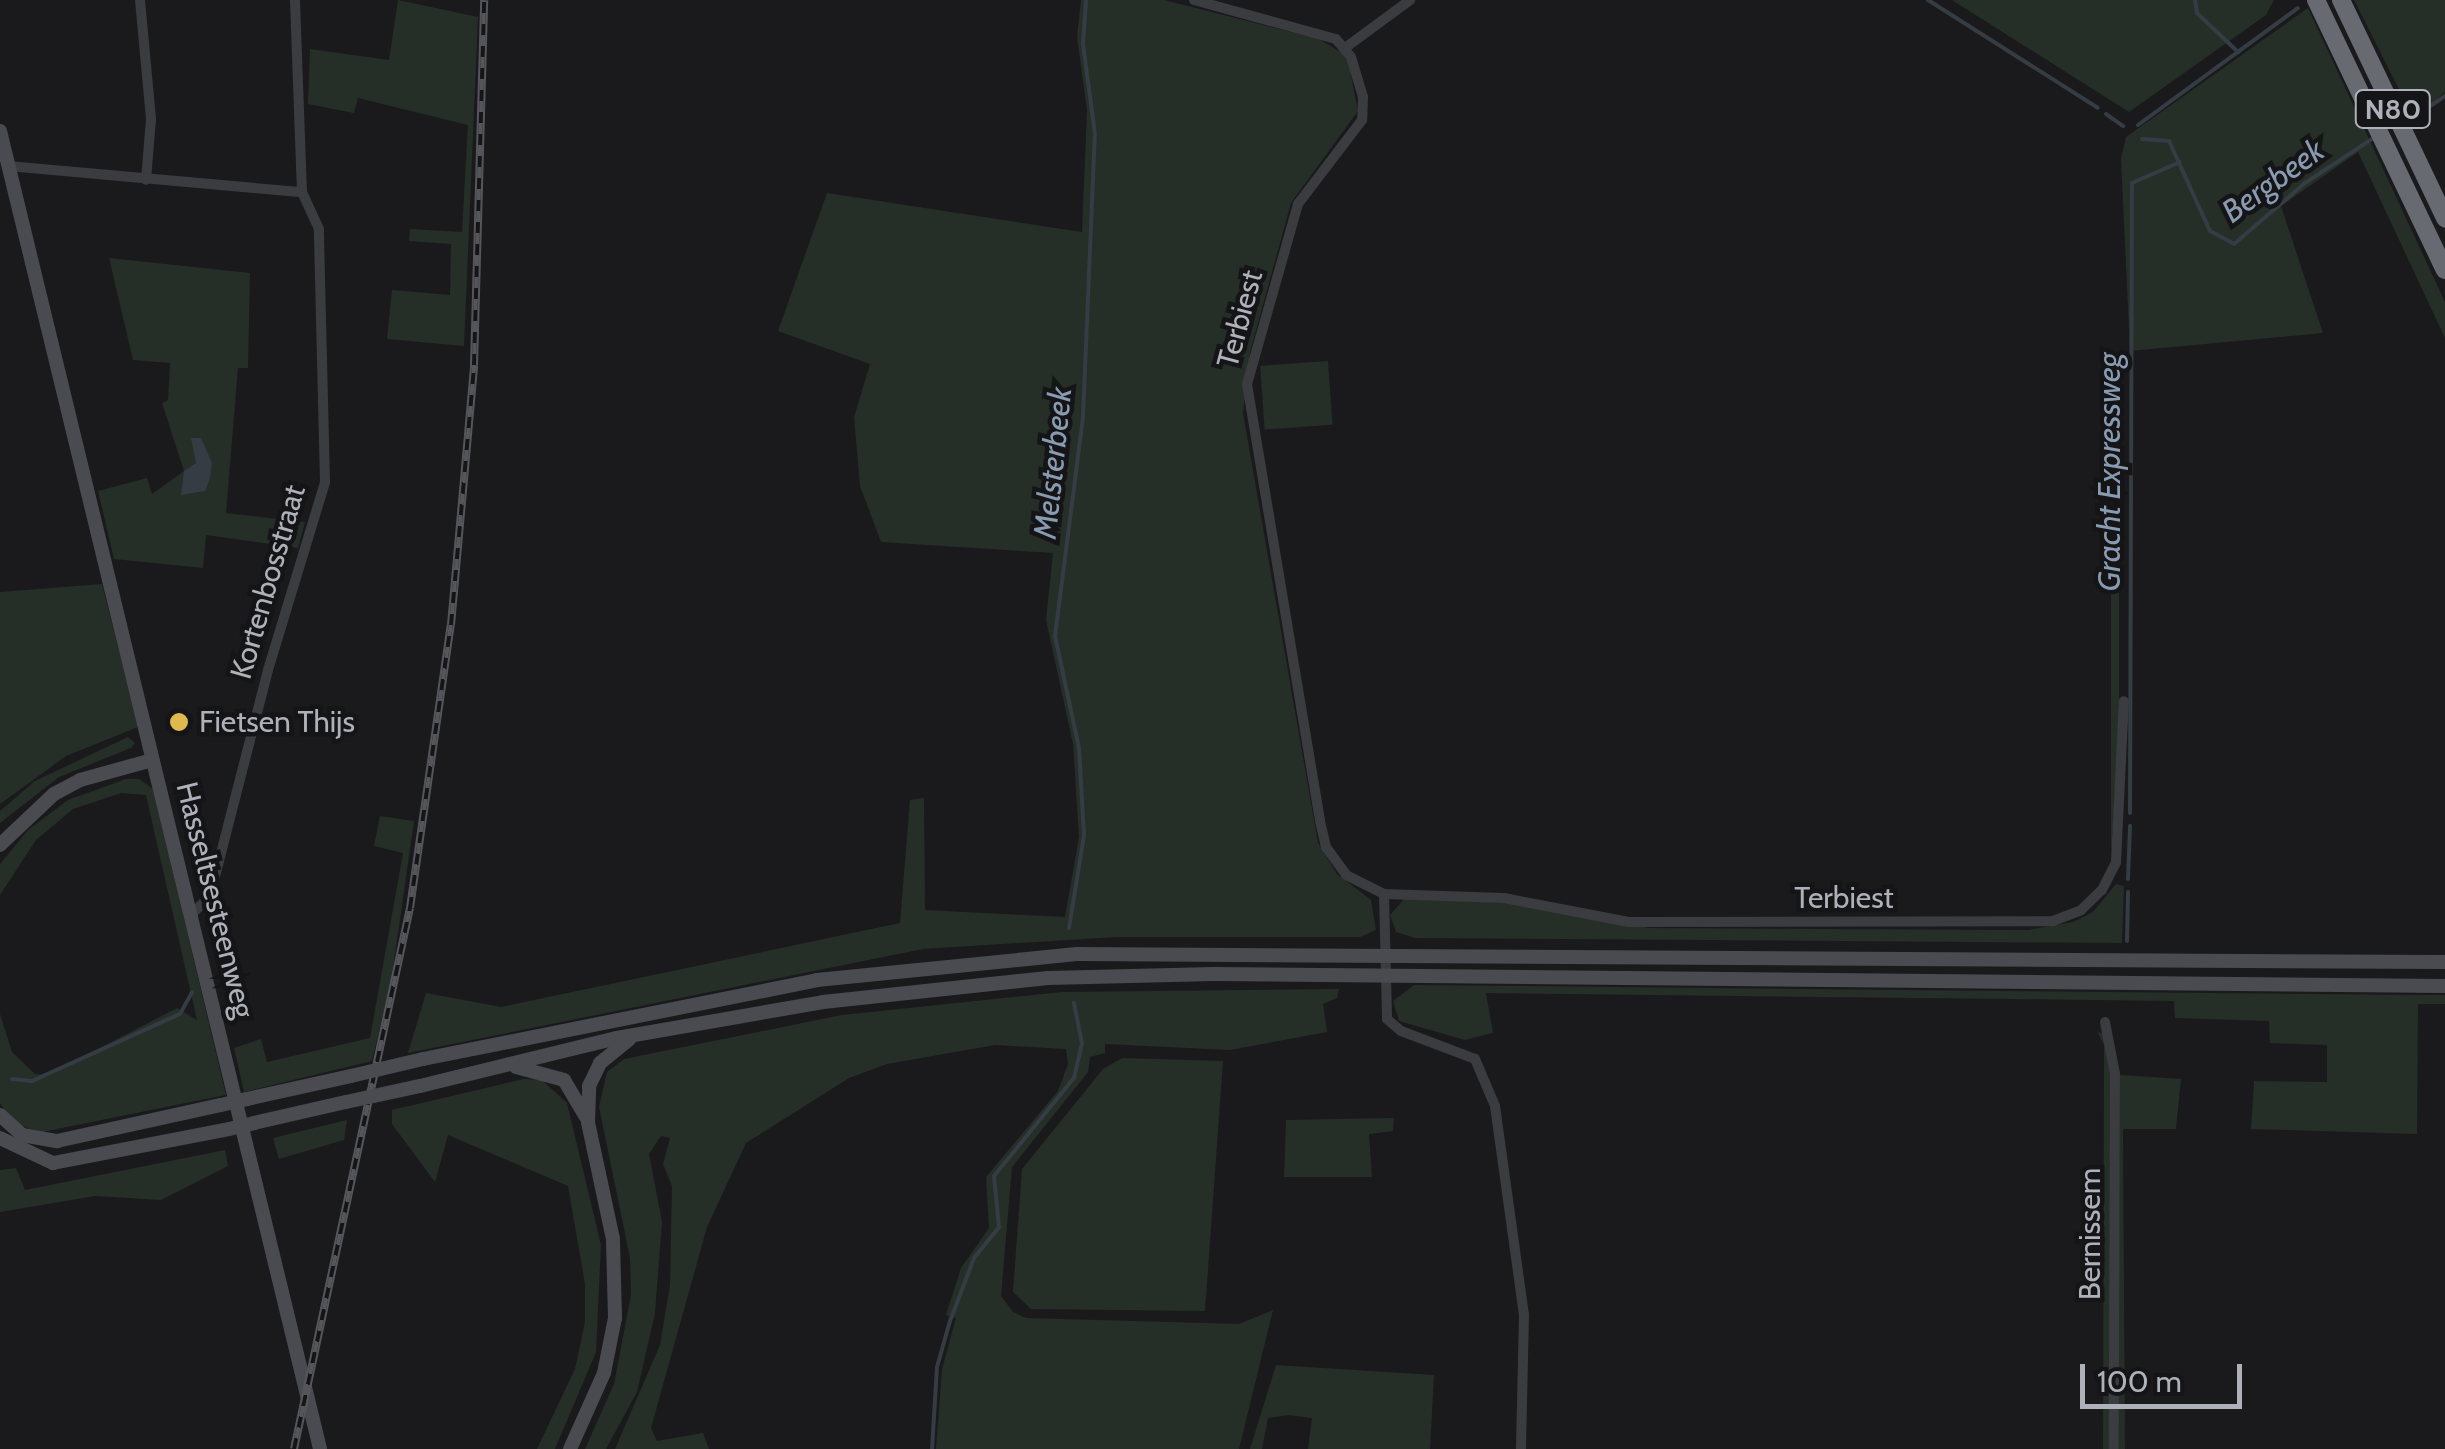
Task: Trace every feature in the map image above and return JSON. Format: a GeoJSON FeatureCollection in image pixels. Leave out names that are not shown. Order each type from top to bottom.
{"type":"FeatureCollection","features":[{"type":"Feature","properties":{"kind":"highway","name":"N80"},"geometry":{"type":"LineString","coordinates":[[2316,0],[2445,270]]}},
{"type":"Feature","properties":{"kind":"highway","name":"N80"},"geometry":{"type":"LineString","coordinates":[[2341,0],[2445,218]]}},
{"type":"Feature","properties":{"kind":"main road","name":"Hasseltsesteenweg"},"geometry":{"type":"LineString","coordinates":[[0,131],[320,1449]]}},
{"type":"Feature","properties":{"kind":"main road"},"geometry":{"type":"LineString","coordinates":[[0,845],[26,814],[67,787],[152,760]]}},
{"type":"Feature","properties":{"kind":"main road"},"geometry":{"type":"LineString","coordinates":[[0,1115],[37,1141],[117,1128],[423,1059],[783,986],[1070,954],[1386,952],[2445,962]]}},
{"type":"Feature","properties":{"kind":"main road"},"geometry":{"type":"LineString","coordinates":[[0,1138],[53,1164],[128,1152],[631,1038],[823,1002],[1048,978],[1386,976],[2445,986]]}},
{"type":"Feature","properties":{"kind":"main road"},"geometry":{"type":"LineString","coordinates":[[570,1449],[598,1388],[615,1318],[613,1238],[588,1122],[592,1074],[631,1038]]}},
{"type":"Feature","properties":{"kind":"main road"},"geometry":{"type":"LineString","coordinates":[[508,1066],[543,1070],[564,1080],[588,1122]]}},
{"type":"Feature","properties":{"kind":"street"},"geometry":{"type":"LineString","coordinates":[[140,0],[151,119],[146,180]]}},
{"type":"Feature","properties":{"kind":"street","name":"Kortenbosstraat"},"geometry":{"type":"LineString","coordinates":[[190,916],[210,896],[268,670],[324,482],[318,229],[302,192],[295,0]]}},
{"type":"Feature","properties":{"kind":"street"},"geometry":{"type":"LineString","coordinates":[[1194,0],[1322,32],[1345,48],[1410,0]]}},
{"type":"Feature","properties":{"kind":"street","name":"Terbiest"},"geometry":{"type":"LineString","coordinates":[[1345,48],[1364,112],[1298,204],[1254,353],[1248,409],[1326,847],[1346,875],[1384,894],[1504,898],[1651,924],[2053,922],[2081,910],[2102,890],[2116,862],[2124,701]]}},
{"type":"Feature","properties":{"kind":"street"},"geometry":{"type":"LineString","coordinates":[[8,166],[302,192]]}},
{"type":"Feature","properties":{"kind":"street"},"geometry":{"type":"LineString","coordinates":[[1384,894],[1388,1019],[1395,1028],[1463,1051],[1490,1086],[1524,1315],[1521,1449]]}},
{"type":"Feature","properties":{"kind":"street","name":"Bernissem"},"geometry":{"type":"LineString","coordinates":[[2106,1022],[2114,1058],[2114,1449]]}},
{"type":"Feature","properties":{"kind":"shaded area"},"geometry":{"type":"Polygon","coordinates":[[[398,0],[478,17],[464,346],[387,339],[392,290],[450,295],[451,244],[409,241],[410,229],[462,232],[468,125],[358,98],[354,113],[308,104],[310,49],[389,60],[398,0]]]}},
{"type":"Feature","properties":{"kind":"shaded area"},"geometry":{"type":"Polygon","coordinates":[[[1081,0],[1164,0],[1319,39],[1347,56],[1358,111],[1291,203],[1250,352],[1243,413],[1318,843],[1337,874],[1371,900],[1376,930],[1360,937],[1117,937],[923,949],[408,1053],[426,993],[501,1007],[900,923],[910,800],[924,798],[925,910],[1065,917],[1079,837],[1073,744],[1046,620],[1053,553],[881,542],[860,486],[854,417],[870,364],[778,331],[827,193],[1082,232],[1087,110],[1077,37],[1081,0]]]}},
{"type":"Feature","properties":{"kind":"shaded area"},"geometry":{"type":"Polygon","coordinates":[[[1952,0],[2274,0],[2266,15],[2129,112],[1952,0]]]}},
{"type":"Feature","properties":{"kind":"shaded area"},"geometry":{"type":"Polygon","coordinates":[[[2354,0],[2445,0],[2445,92],[2429,106],[2412,115],[2354,0]]]}},
{"type":"Feature","properties":{"kind":"shaded area"},"geometry":{"type":"Polygon","coordinates":[[[2308,8],[2445,302],[2445,338],[2358,152],[2281,206],[2323,333],[2130,351],[2121,159],[2126,137],[2308,8]]]}},
{"type":"Feature","properties":{"kind":"shaded area"},"geometry":{"type":"Polygon","coordinates":[[[109,258],[250,273],[248,368],[238,368],[226,513],[305,522],[298,548],[206,535],[203,568],[114,559],[98,491],[147,478],[152,494],[184,471],[162,403],[168,400],[170,363],[133,360],[109,258]]]}},
{"type":"Feature","properties":{"kind":"shaded area"},"geometry":{"type":"Polygon","coordinates":[[[1328,361],[1332,425],[1265,430],[1260,366],[1328,361]]]}},
{"type":"Feature","properties":{"kind":"shaded area"},"geometry":{"type":"Polygon","coordinates":[[[191,438],[201,438],[212,463],[210,478],[205,491],[181,495],[184,471],[196,463],[191,438]]]}},
{"type":"Feature","properties":{"kind":"shaded area"},"geometry":{"type":"Polygon","coordinates":[[[2111,538],[2119,538],[2119,737],[2111,858],[2111,538]]]}},
{"type":"Feature","properties":{"kind":"shaded area"},"geometry":{"type":"Polygon","coordinates":[[[102,584],[138,727],[66,756],[0,804],[0,592],[102,584]]]}},
{"type":"Feature","properties":{"kind":"shaded area"},"geometry":{"type":"Polygon","coordinates":[[[128,737],[135,743],[131,748],[59,777],[0,823],[0,811],[35,781],[128,737]]]}},
{"type":"Feature","properties":{"kind":"shaded area"},"geometry":{"type":"Polygon","coordinates":[[[126,779],[139,779],[153,789],[226,1095],[37,1133],[10,1119],[0,1103],[0,1014],[12,1052],[35,1074],[48,1075],[177,1008],[197,1020],[146,795],[121,793],[73,809],[36,840],[0,895],[0,864],[28,830],[68,800],[126,779]]]}},
{"type":"Feature","properties":{"kind":"shaded area"},"geometry":{"type":"Polygon","coordinates":[[[380,816],[414,821],[391,982],[372,1061],[244,1092],[234,1048],[261,1039],[267,1062],[370,1038],[403,853],[374,846],[380,816]]]}},
{"type":"Feature","properties":{"kind":"shaded area"},"geometry":{"type":"Polygon","coordinates":[[[2116,884],[2124,886],[2122,943],[1415,938],[1396,932],[1390,915],[1406,897],[1518,904],[1649,928],[2028,930],[2073,922],[2093,912],[2116,884]]]}},
{"type":"Feature","properties":{"kind":"shaded area"},"geometry":{"type":"Polygon","coordinates":[[[1414,985],[2445,995],[2445,1004],[2418,1004],[2417,1134],[2251,1129],[2254,1081],[2327,1082],[2327,1045],[2270,1043],[2269,1021],[2175,1018],[2174,1001],[1486,993],[1493,1033],[1465,1040],[1399,1021],[1393,1001],[1414,985]]]}},
{"type":"Feature","properties":{"kind":"shaded area"},"geometry":{"type":"Polygon","coordinates":[[[1339,989],[1337,998],[1323,1004],[1327,1032],[1230,1050],[1105,1044],[1105,1053],[1090,1057],[1088,1072],[1012,1167],[1001,1296],[1013,1312],[1026,1318],[1239,1324],[1273,1310],[1239,1449],[936,1449],[942,1369],[956,1318],[946,1315],[961,1268],[989,1228],[986,1177],[1058,1091],[1068,1064],[1066,1049],[995,1045],[887,1064],[849,1078],[746,1143],[707,1227],[651,1428],[657,1441],[703,1433],[709,1449],[615,1449],[660,1345],[670,1285],[672,1186],[663,1164],[670,1138],[661,1136],[649,1154],[662,1222],[655,1313],[637,1392],[606,1449],[585,1449],[614,1384],[631,1295],[630,1258],[599,1107],[607,1072],[624,1059],[842,1015],[1062,992],[1339,989]]]}},
{"type":"Feature","properties":{"kind":"shaded area"},"geometry":{"type":"Polygon","coordinates":[[[2097,1031],[2107,1036],[2110,1050],[2110,1449],[2103,1449],[2104,1045],[2097,1031]]]}},
{"type":"Feature","properties":{"kind":"shaded area"},"geometry":{"type":"Polygon","coordinates":[[[1122,1058],[1223,1061],[1205,1311],[1031,1309],[1013,1292],[1022,1169],[1103,1069],[1122,1058]]]}},
{"type":"Feature","properties":{"kind":"shaded area"},"geometry":{"type":"Polygon","coordinates":[[[2120,1075],[2181,1079],[2176,1129],[2123,1129],[2125,1449],[2118,1449],[2120,1075]]]}},
{"type":"Feature","properties":{"kind":"shaded area"},"geometry":{"type":"Polygon","coordinates":[[[524,1079],[542,1080],[567,1103],[601,1245],[596,1352],[555,1449],[537,1449],[575,1369],[585,1322],[585,1284],[568,1186],[448,1135],[435,1182],[392,1124],[392,1110],[524,1079]]]}},
{"type":"Feature","properties":{"kind":"shaded area"},"geometry":{"type":"Polygon","coordinates":[[[1394,1118],[1393,1131],[1369,1134],[1372,1177],[1284,1177],[1286,1120],[1394,1118]]]}},
{"type":"Feature","properties":{"kind":"shaded area"},"geometry":{"type":"Polygon","coordinates":[[[347,1120],[344,1140],[279,1159],[273,1138],[347,1120]]]}},
{"type":"Feature","properties":{"kind":"shaded area"},"geometry":{"type":"Polygon","coordinates":[[[225,1150],[228,1166],[161,1200],[95,1196],[0,1212],[0,1170],[16,1168],[25,1190],[225,1150]]]}},
{"type":"Feature","properties":{"kind":"shaded area"},"geometry":{"type":"Polygon","coordinates":[[[1276,1365],[1434,1375],[1430,1449],[1308,1449],[1312,1418],[1288,1415],[1268,1418],[1262,1449],[1250,1449],[1276,1365]]]}},
{"type":"Feature","properties":{"kind":"waterway","name":"Melsterbeek"},"geometry":{"type":"LineString","coordinates":[[1069,928],[1084,835],[1079,748],[1055,636],[1083,417],[1095,134],[1083,44],[1086,0]]}},
{"type":"Feature","properties":{"kind":"waterway","name":"Melsterbeek"},"geometry":{"type":"LineString","coordinates":[[1928,0],[2098,108]]}},
{"type":"Feature","properties":{"kind":"waterway"},"geometry":{"type":"LineString","coordinates":[[2195,0],[2197,13],[2238,52]]}},
{"type":"Feature","properties":{"kind":"waterway","name":"Melsterbeek"},"geometry":{"type":"LineString","coordinates":[[2138,125],[2298,8]]}},
{"type":"Feature","properties":{"kind":"waterway","name":"Bergbeek"},"geometry":{"type":"LineString","coordinates":[[2408,121],[2445,96]]}},
{"type":"Feature","properties":{"kind":"waterway","name":"Melsterbeek"},"geometry":{"type":"LineString","coordinates":[[2106,114],[2123,126]]}},
{"type":"Feature","properties":{"kind":"waterway","name":"Bergbeek"},"geometry":{"type":"LineString","coordinates":[[2142,139],[2169,141],[2210,231],[2234,244],[2305,183],[2375,137]]}},
{"type":"Feature","properties":{"kind":"waterway","name":"Gracht Expressweg"},"geometry":{"type":"LineString","coordinates":[[2130,813],[2132,183],[2180,162]]}},
{"type":"Feature","properties":{"kind":"waterway","name":"Gracht Expressweg"},"geometry":{"type":"LineString","coordinates":[[2128,879],[2130,826]]}},
{"type":"Feature","properties":{"kind":"waterway","name":"Gracht Expressweg"},"geometry":{"type":"LineString","coordinates":[[2127,941],[2128,892]]}},
{"type":"Feature","properties":{"kind":"waterway"},"geometry":{"type":"LineString","coordinates":[[12,1079],[32,1081],[180,1014],[192,992]]}},
{"type":"Feature","properties":{"kind":"waterway","name":"Melsterbeek"},"geometry":{"type":"LineString","coordinates":[[932,1449],[937,1367],[950,1321],[974,1258],[999,1227],[994,1176],[1074,1078],[1082,1044],[1074,1003]]}},
{"type":"Feature","properties":{"kind":"railway"},"geometry":{"type":"LineString","coordinates":[[294,1449],[410,908],[451,625],[474,365],[484,0]]}},
{"type":"Feature","properties":{"kind":"place","name":"Fietsen Thijs"},"geometry":{"type":"Point","coordinates":[179,722]}}]}
